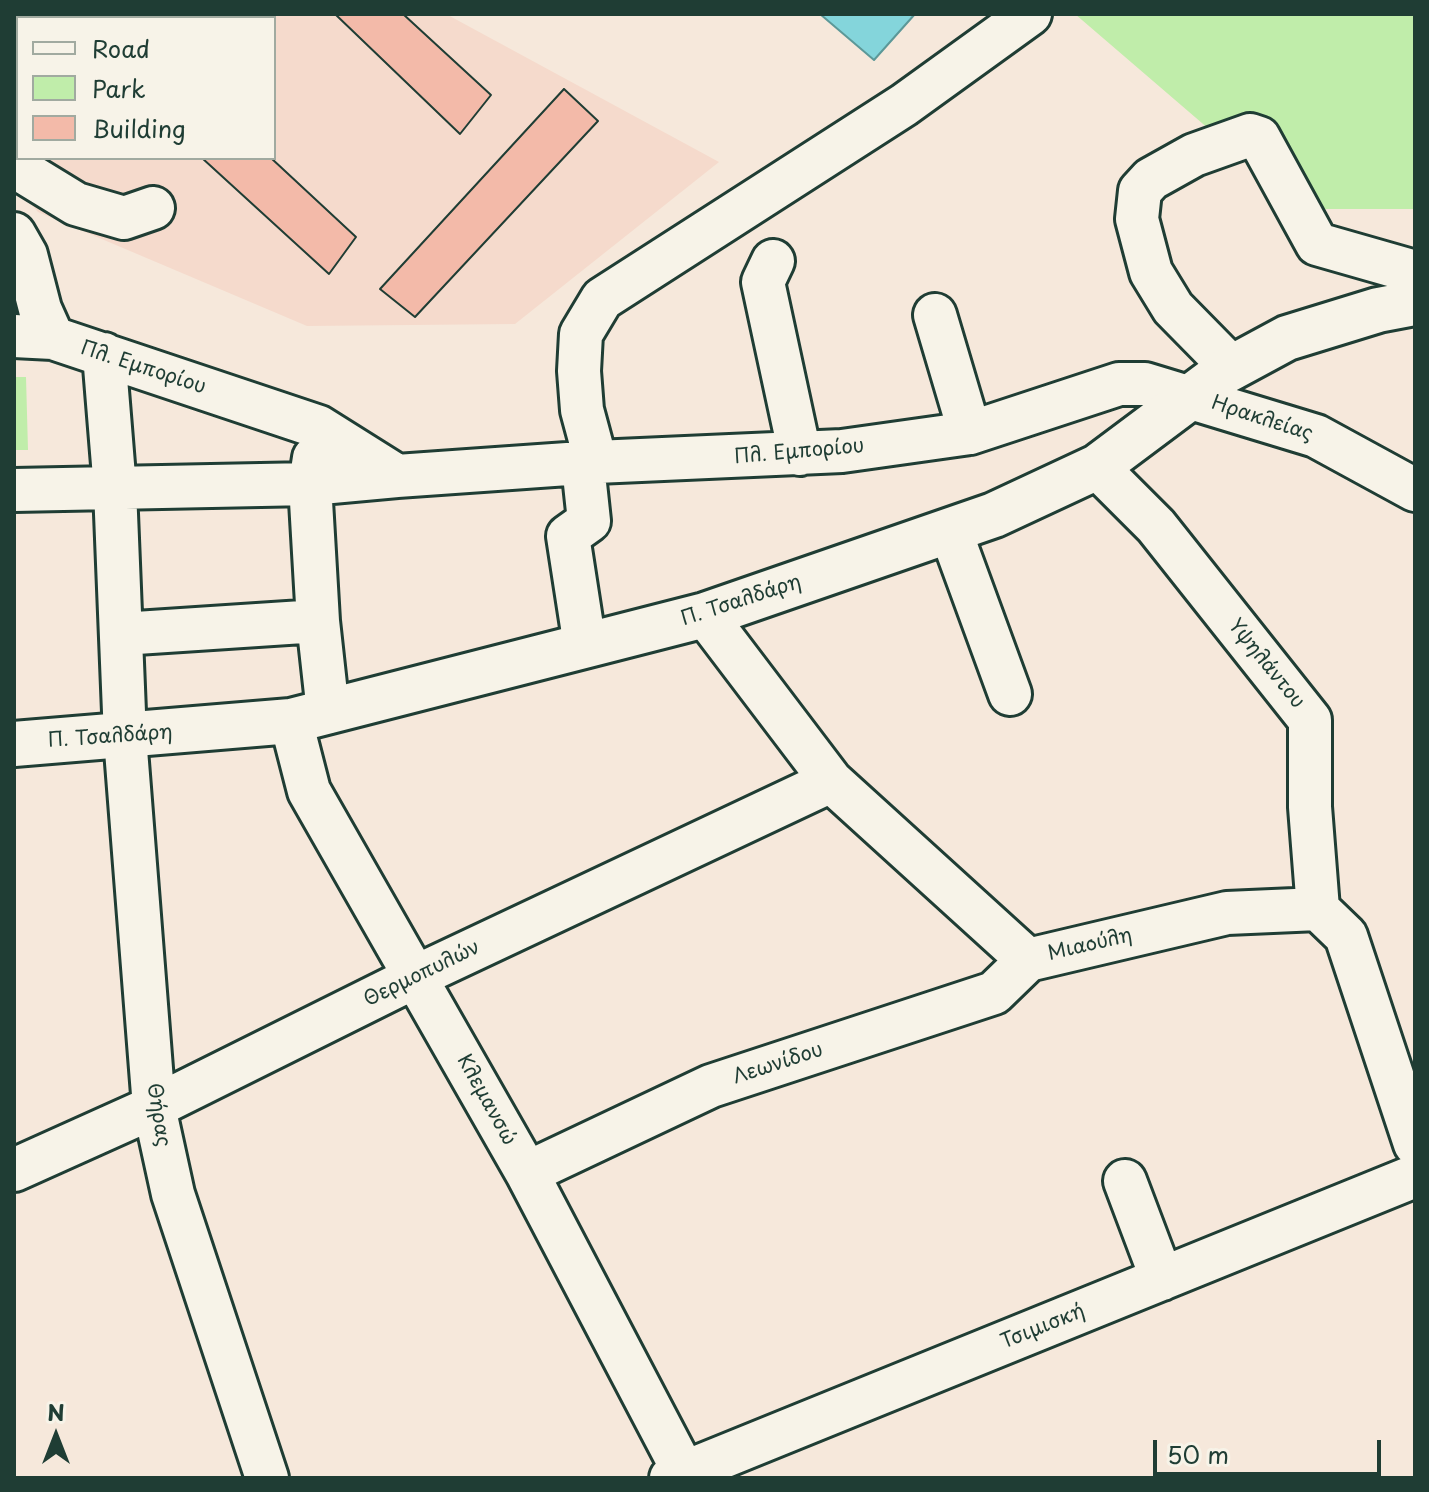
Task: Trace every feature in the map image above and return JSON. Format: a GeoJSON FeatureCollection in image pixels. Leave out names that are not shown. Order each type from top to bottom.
{"type":"FeatureCollection","features":[{"type":"Feature","properties":{"kind":"main road","name":"Π. Τσαλδάρη"},"geometry":{"type":"LineString","coordinates":[[14,744],[125,737],[310,717],[705,615],[994,515],[1097,467],[1232,368],[1287,338],[1378,310],[1415,303]]}},
{"type":"Feature","properties":{"kind":"street"},"geometry":{"type":"LineString","coordinates":[[585,646],[568,536],[589,521],[590,463],[579,371],[581,334],[602,299],[904,105],[1030,14]]}},
{"type":"Feature","properties":{"kind":"street"},"geometry":{"type":"LineString","coordinates":[[1232,368],[1173,308],[1151,272],[1137,219],[1140,191],[1151,179],[1194,155],[1250,135],[1259,138],[1317,244],[1415,272]]}},
{"type":"Feature","properties":{"kind":"street"},"geometry":{"type":"LineString","coordinates":[[14,162],[27,174],[76,204],[124,218],[153,208]]}},
{"type":"Feature","properties":{"kind":"street"},"geometry":{"type":"LineString","coordinates":[[14,234],[26,255],[30,321]]}},
{"type":"Feature","properties":{"kind":"street"},"geometry":{"type":"LineString","coordinates":[[773,261],[763,282],[800,454]]}},
{"type":"Feature","properties":{"kind":"street"},"geometry":{"type":"LineString","coordinates":[[935,315],[970,433]]}},
{"type":"Feature","properties":{"kind":"street","name":"Πλ. Εμπορίου"},"geometry":{"type":"LineString","coordinates":[[30,321],[104,354],[319,427],[397,476]]}},
{"type":"Feature","properties":{"kind":"street","name":"Θήρας"},"geometry":{"type":"LineString","coordinates":[[104,354],[115,489],[125,737],[154,1107],[173,1194],[267,1478]]}},
{"type":"Feature","properties":{"kind":"street","name":"Πλ. Εμπορίου"},"geometry":{"type":"LineString","coordinates":[[14,490],[310,484],[590,463],[800,454],[970,433],[1119,384],[1145,384],[1192,397]]}},
{"type":"Feature","properties":{"kind":"street","name":"Ηρακλείας"},"geometry":{"type":"LineString","coordinates":[[1192,397],[1316,436],[1415,490]]}},
{"type":"Feature","properties":{"kind":"street","name":"Κλεμανσώ"},"geometry":{"type":"LineString","coordinates":[[319,427],[310,484],[318,621],[310,717],[309,791],[527,1173],[681,1476]]}},
{"type":"Feature","properties":{"kind":"street","name":"Υψηλάντου"},"geometry":{"type":"LineString","coordinates":[[1097,467],[1156,526],[1310,720],[1310,807],[1318,909]]}},
{"type":"Feature","properties":{"kind":"street"},"geometry":{"type":"LineString","coordinates":[[950,530],[1010,694]]}},
{"type":"Feature","properties":{"kind":"street","name":"Μιαούλη"},"geometry":{"type":"LineString","coordinates":[[705,615],[831,781],[1028,960],[1227,913],[1318,909]]}},
{"type":"Feature","properties":{"kind":"street"},"geometry":{"type":"LineString","coordinates":[[121,634],[318,621]]}},
{"type":"Feature","properties":{"kind":"street","name":"Θερμοπυλών"},"geometry":{"type":"LineString","coordinates":[[14,1170],[154,1107],[417,976],[831,781]]}},
{"type":"Feature","properties":{"kind":"street"},"geometry":{"type":"LineString","coordinates":[[1318,909],[1346,936],[1415,1144]]}},
{"type":"Feature","properties":{"kind":"street","name":"Λεωνίδου"},"geometry":{"type":"LineString","coordinates":[[527,1173],[711,1086],[994,993],[1028,960]]}},
{"type":"Feature","properties":{"kind":"street","name":"Τσιμισκή"},"geometry":{"type":"LineString","coordinates":[[681,1476],[1415,1176]]}},
{"type":"Feature","properties":{"kind":"street"},"geometry":{"type":"LineString","coordinates":[[1125,1181],[1162,1279]]}},
{"type":"Feature","properties":{"kind":"shaded area"},"geometry":{"type":"Polygon","coordinates":[[[14,14],[446,14],[719,162],[515,324],[307,326],[38,212],[14,184],[14,14]]]}},
{"type":"Feature","properties":{"kind":"green space"},"geometry":{"type":"Polygon","coordinates":[[[1075,14],[1415,14],[1415,209],[1302,209],[1075,14]]]}},
{"type":"Feature","properties":{"kind":"green space"},"geometry":{"type":"Polygon","coordinates":[[[14,377],[26,377],[28,450],[14,450],[14,377]]]}},
{"type":"Feature","properties":{"kind":"water"},"geometry":{"type":"Polygon","coordinates":[[[820,14],[915,14],[874,60],[820,14]]]}},
{"type":"Feature","properties":{"kind":"building"},"geometry":{"type":"Polygon","coordinates":[[[14,14],[16,80],[14,78],[14,14]]]}},
{"type":"Feature","properties":{"kind":"building"},"geometry":{"type":"Polygon","coordinates":[[[335,14],[403,14],[491,95],[460,134],[335,14]]]}},
{"type":"Feature","properties":{"kind":"building"},"geometry":{"type":"Polygon","coordinates":[[[564,89],[598,121],[415,317],[380,289],[564,89]]]}},
{"type":"Feature","properties":{"kind":"building"},"geometry":{"type":"Polygon","coordinates":[[[204,160],[273,160],[356,237],[329,274],[204,160]]]}}]}
